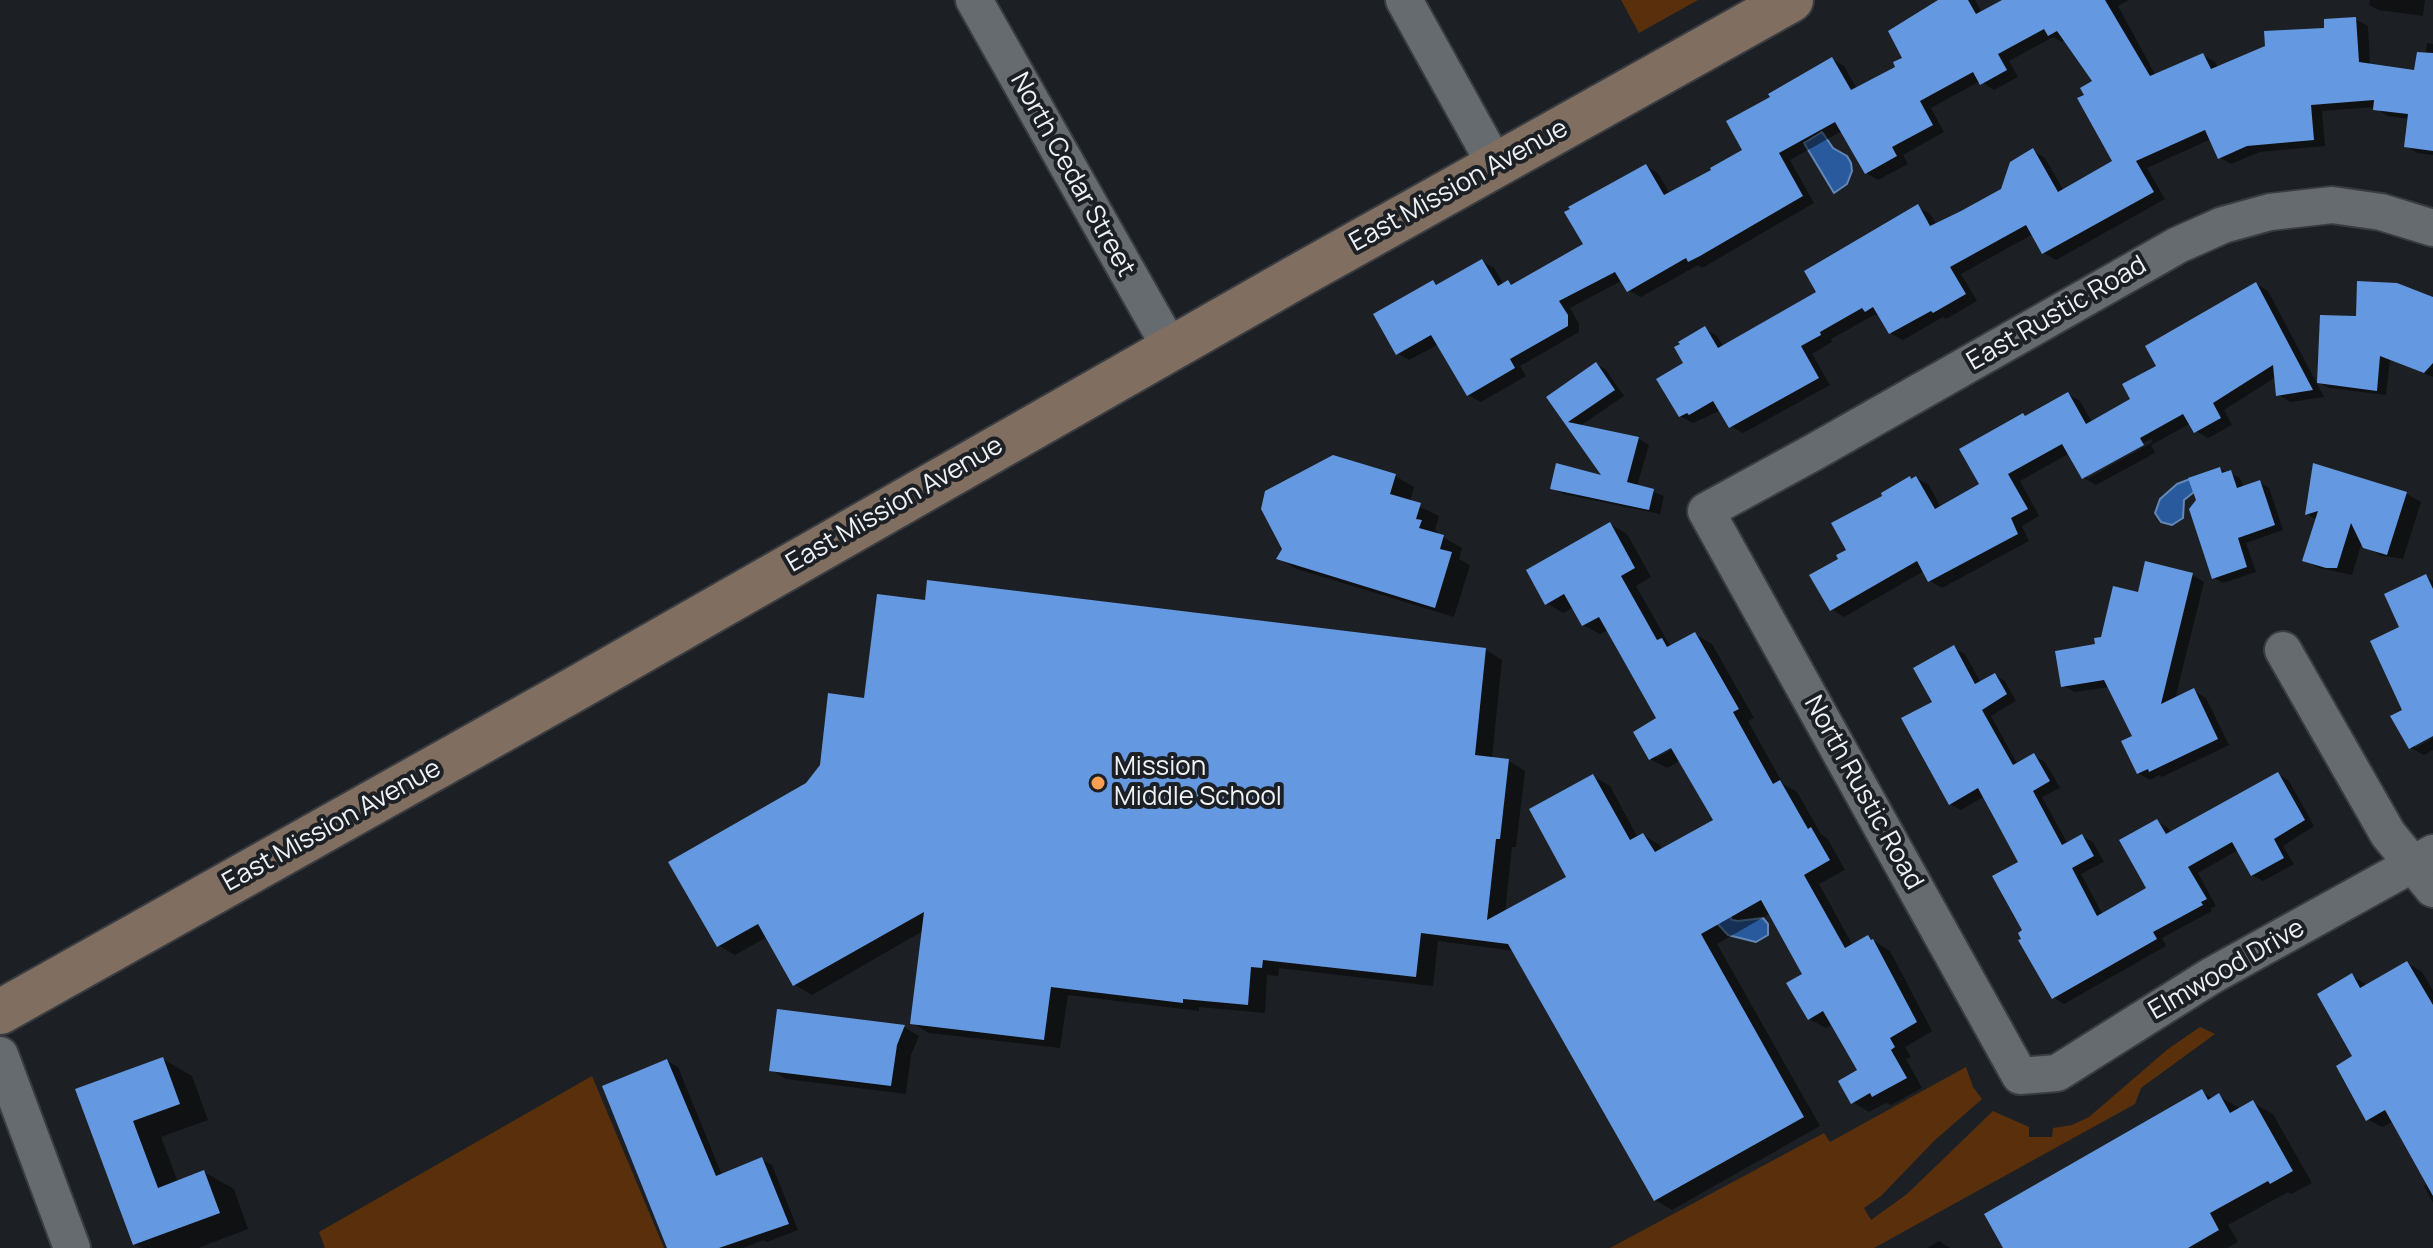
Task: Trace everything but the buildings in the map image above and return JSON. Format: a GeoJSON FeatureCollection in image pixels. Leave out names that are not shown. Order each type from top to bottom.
{"type":"FeatureCollection","features":[{"type":"Feature","properties":{"kind":"main road","name":"East Mission Avenue"},"geometry":{"type":"LineString","coordinates":[[0,1012],[1791,0]]}},
{"type":"Feature","properties":{"kind":"street","name":"North Cedar Street"},"geometry":{"type":"LineString","coordinates":[[974,0],[1171,349]]}},
{"type":"Feature","properties":{"kind":"street"},"geometry":{"type":"LineString","coordinates":[[1404,0],[1496,166]]}},
{"type":"Feature","properties":{"kind":"street","name":"East Rustic Road"},"geometry":{"type":"LineString","coordinates":[[1706,511],[2178,245],[2223,225],[2270,212],[2332,205],[2381,212],[2433,228]]}},
{"type":"Feature","properties":{"kind":"street","name":"North Rustic Road"},"geometry":{"type":"LineString","coordinates":[[1706,511],[2020,1076]]}},
{"type":"Feature","properties":{"kind":"street"},"geometry":{"type":"LineString","coordinates":[[2283,650],[2388,834],[2426,869]]}},
{"type":"Feature","properties":{"kind":"street","name":"Elmwood Drive"},"geometry":{"type":"LineString","coordinates":[[2020,1076],[2057,1073],[2211,976],[2426,869]]}},
{"type":"Feature","properties":{"kind":"street"},"geometry":{"type":"LineString","coordinates":[[0,1055],[72,1248]]}},
{"type":"Feature","properties":{"kind":"shaded area"},"geometry":{"type":"Polygon","coordinates":[[[1621,0],[1698,0],[1639,33],[1621,0]]]}},
{"type":"Feature","properties":{"kind":"shaded area"},"geometry":{"type":"Polygon","coordinates":[[[2200,1027],[2215,1034],[2141,1088],[2135,1104],[1874,1248],[1610,1248],[1824,1133],[1830,1142],[1966,1067],[1973,1087],[1982,1099],[1934,1141],[1881,1196],[1864,1208],[1871,1220],[1907,1194],[1993,1111],[2029,1127],[2029,1137],[2052,1137],[2053,1128],[2072,1125],[2089,1117],[2168,1049],[2200,1027]]]}},
{"type":"Feature","properties":{"kind":"shaded area"},"geometry":{"type":"Polygon","coordinates":[[[592,1076],[664,1248],[325,1248],[319,1232],[592,1076]]]}},
{"type":"Feature","properties":{"kind":"water"},"geometry":{"type":"Polygon","coordinates":[[[1822,132],[1833,148],[1847,156],[1851,163],[1852,171],[1847,184],[1834,193],[1804,143],[1822,132]]]}},
{"type":"Feature","properties":{"kind":"water"},"geometry":{"type":"Polygon","coordinates":[[[2190,479],[2194,492],[2184,500],[2183,518],[2172,525],[2161,522],[2155,513],[2160,499],[2177,484],[2190,479]]]}},
{"type":"Feature","properties":{"kind":"water"},"geometry":{"type":"Polygon","coordinates":[[[1729,916],[1738,921],[1763,918],[1768,924],[1768,935],[1756,942],[1728,935],[1717,923],[1729,916]]]}},
{"type":"Feature","properties":{"kind":"place","name":"Mission Middle School"},"geometry":{"type":"Point","coordinates":[1098,783]}}]}
